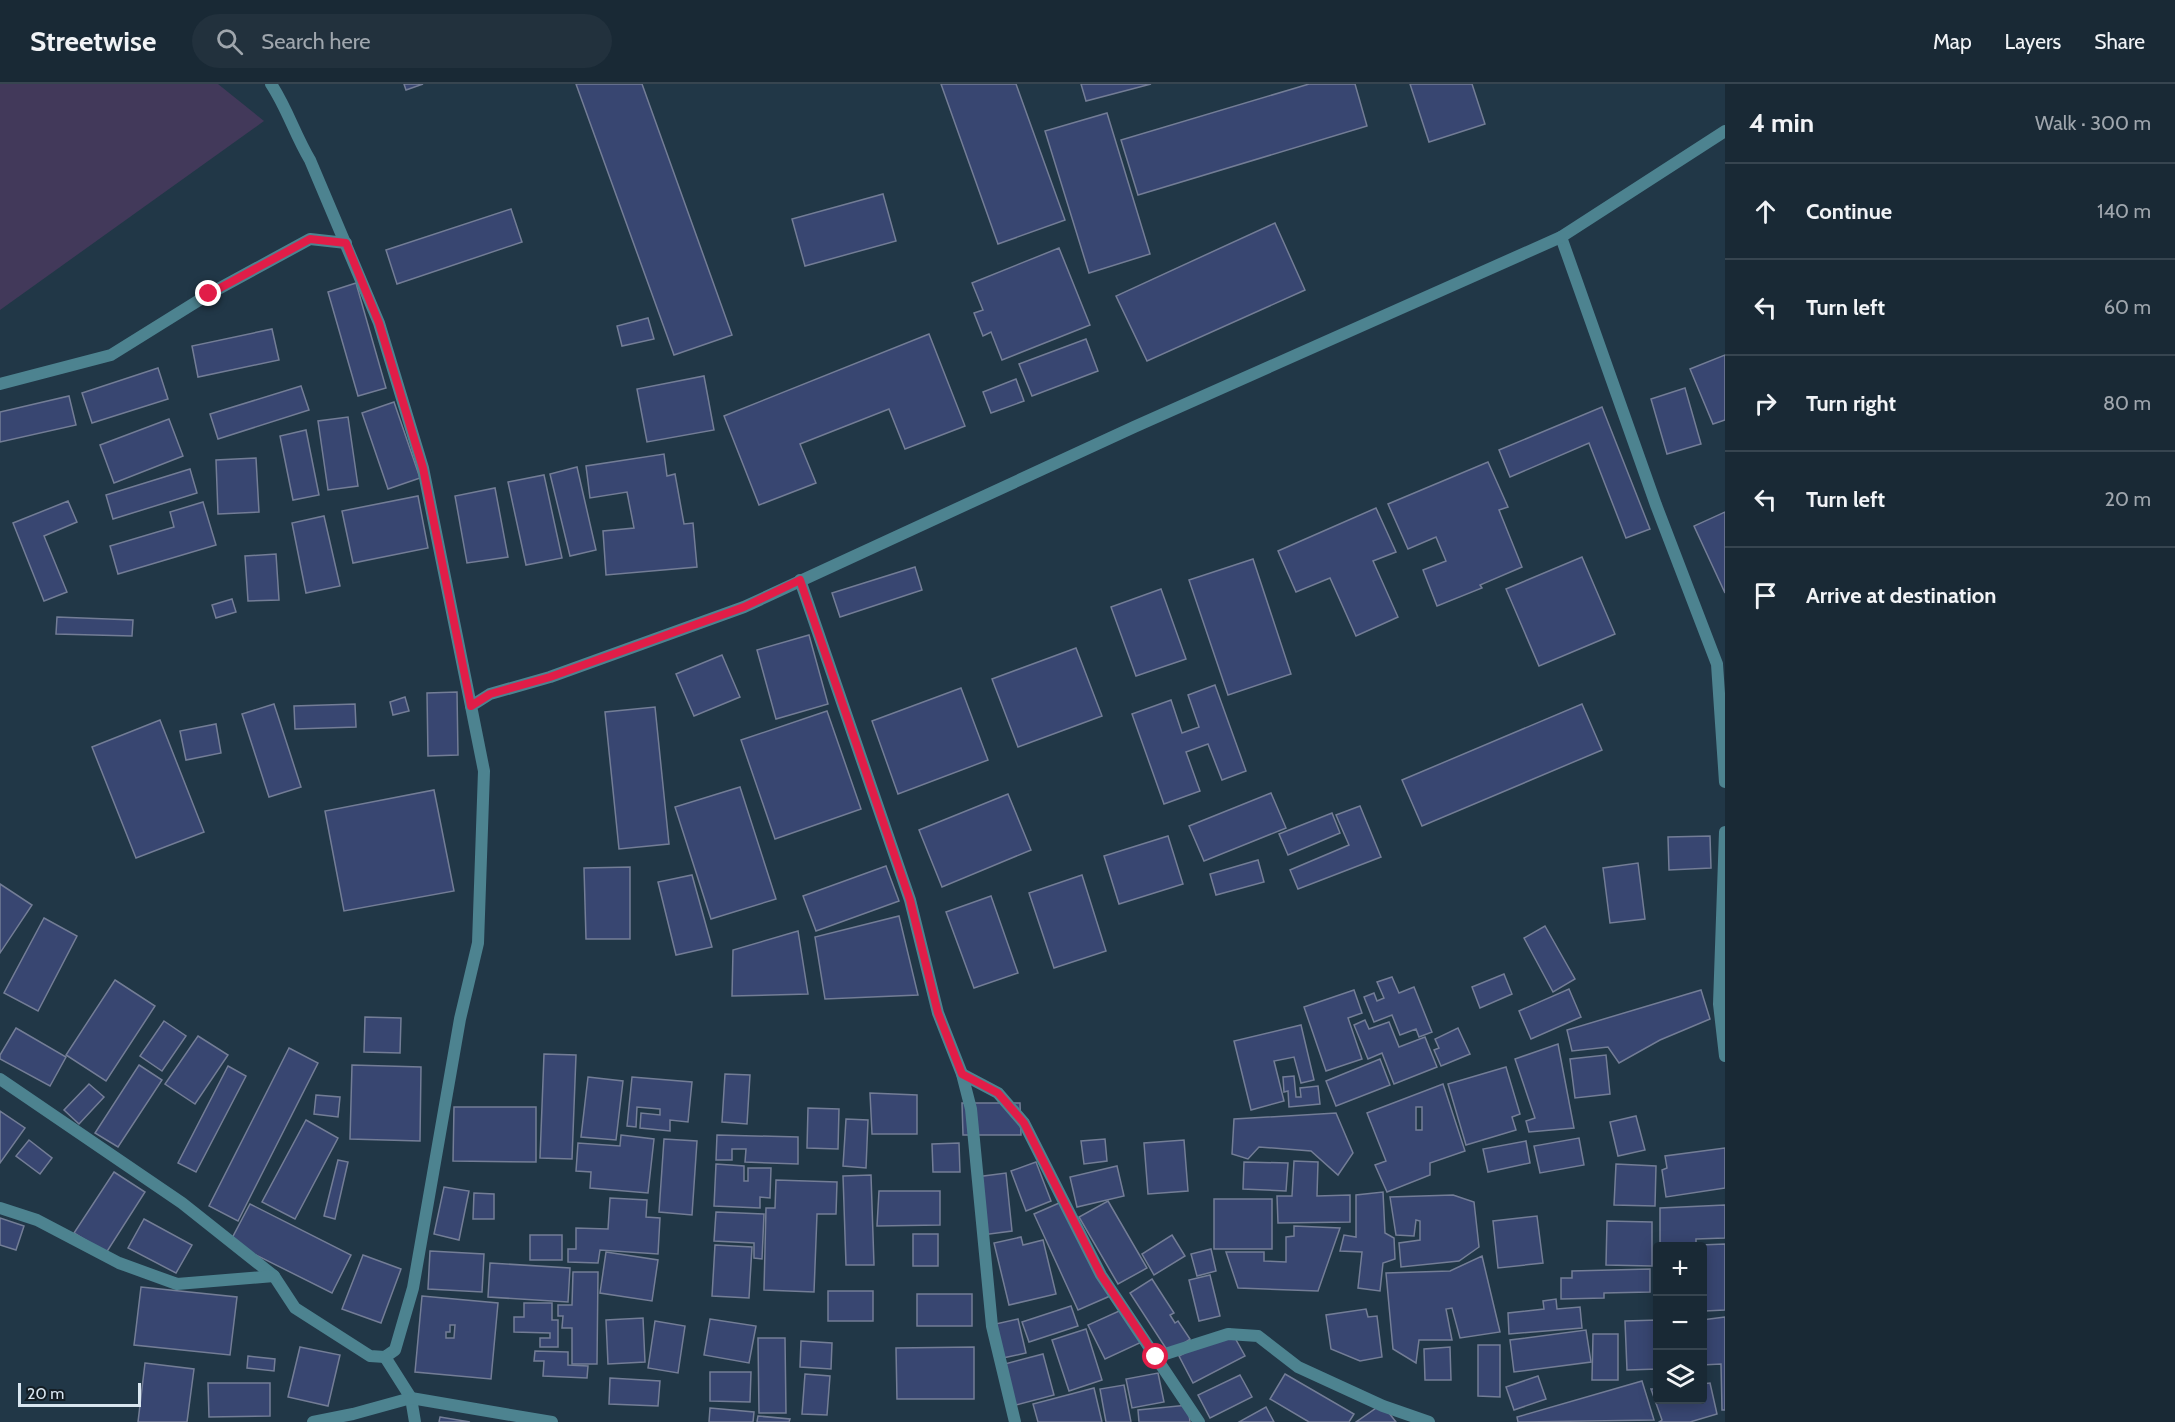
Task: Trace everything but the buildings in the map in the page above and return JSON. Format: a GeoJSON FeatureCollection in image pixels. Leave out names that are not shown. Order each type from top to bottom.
{"type":"FeatureCollection","features":[{"type":"Feature","properties":{"kind":"street"},"geometry":{"type":"LineString","coordinates":[[0,1079],[182,1203],[274,1276],[295,1308],[370,1356],[385,1357],[395,1350],[413,1288],[460,1019],[478,943],[484,771],[423,468],[379,323],[310,160],[299,141],[287,110],[271,84]]}},
{"type":"Feature","properties":{"kind":"street"},"geometry":{"type":"LineString","coordinates":[[471,706],[490,694],[550,677],[744,607],[1134,427],[1561,237],[1725,131]]}},
{"type":"Feature","properties":{"kind":"street"},"geometry":{"type":"LineString","coordinates":[[1561,237],[1656,505],[1721,664],[1718,703],[1725,782]]}},
{"type":"Feature","properties":{"kind":"street"},"geometry":{"type":"LineString","coordinates":[[0,384],[111,355],[209,294],[310,239],[346,243]]}},
{"type":"Feature","properties":{"kind":"street"},"geometry":{"type":"LineString","coordinates":[[800,580],[910,900],[938,1013],[962,1074],[971,1109],[992,1326],[1015,1422]]}},
{"type":"Feature","properties":{"kind":"street"},"geometry":{"type":"LineString","coordinates":[[1725,832],[1719,1004],[1725,1056]]}},
{"type":"Feature","properties":{"kind":"street"},"geometry":{"type":"LineString","coordinates":[[962,1074],[998,1093],[1024,1123],[1101,1275],[1199,1422]]}},
{"type":"Feature","properties":{"kind":"street"},"geometry":{"type":"LineString","coordinates":[[0,1208],[37,1220],[119,1263],[177,1284],[274,1276]]}},
{"type":"Feature","properties":{"kind":"street"},"geometry":{"type":"LineString","coordinates":[[1156,1357],[1228,1334],[1258,1336],[1298,1367],[1383,1406],[1429,1422]]}},
{"type":"Feature","properties":{"kind":"street"},"geometry":{"type":"LineString","coordinates":[[385,1357],[411,1398],[415,1422]]}},
{"type":"Feature","properties":{"kind":"street"},"geometry":{"type":"LineString","coordinates":[[313,1422],[411,1398],[552,1422]]}},
{"type":"Feature","properties":{"kind":"shaded area"},"geometry":{"type":"Polygon","coordinates":[[[0,84],[218,84],[264,121],[0,310],[0,84]]]}},
{"type":"Feature","properties":{"kind":"route"},"geometry":{"type":"LineString","coordinates":[[209,294],[310,239],[346,243],[379,323],[423,468],[471,706],[490,694],[550,677],[744,607],[800,580],[910,900],[938,1013],[962,1074],[998,1093],[1024,1123],[1101,1275],[1156,1357]]}}]}
